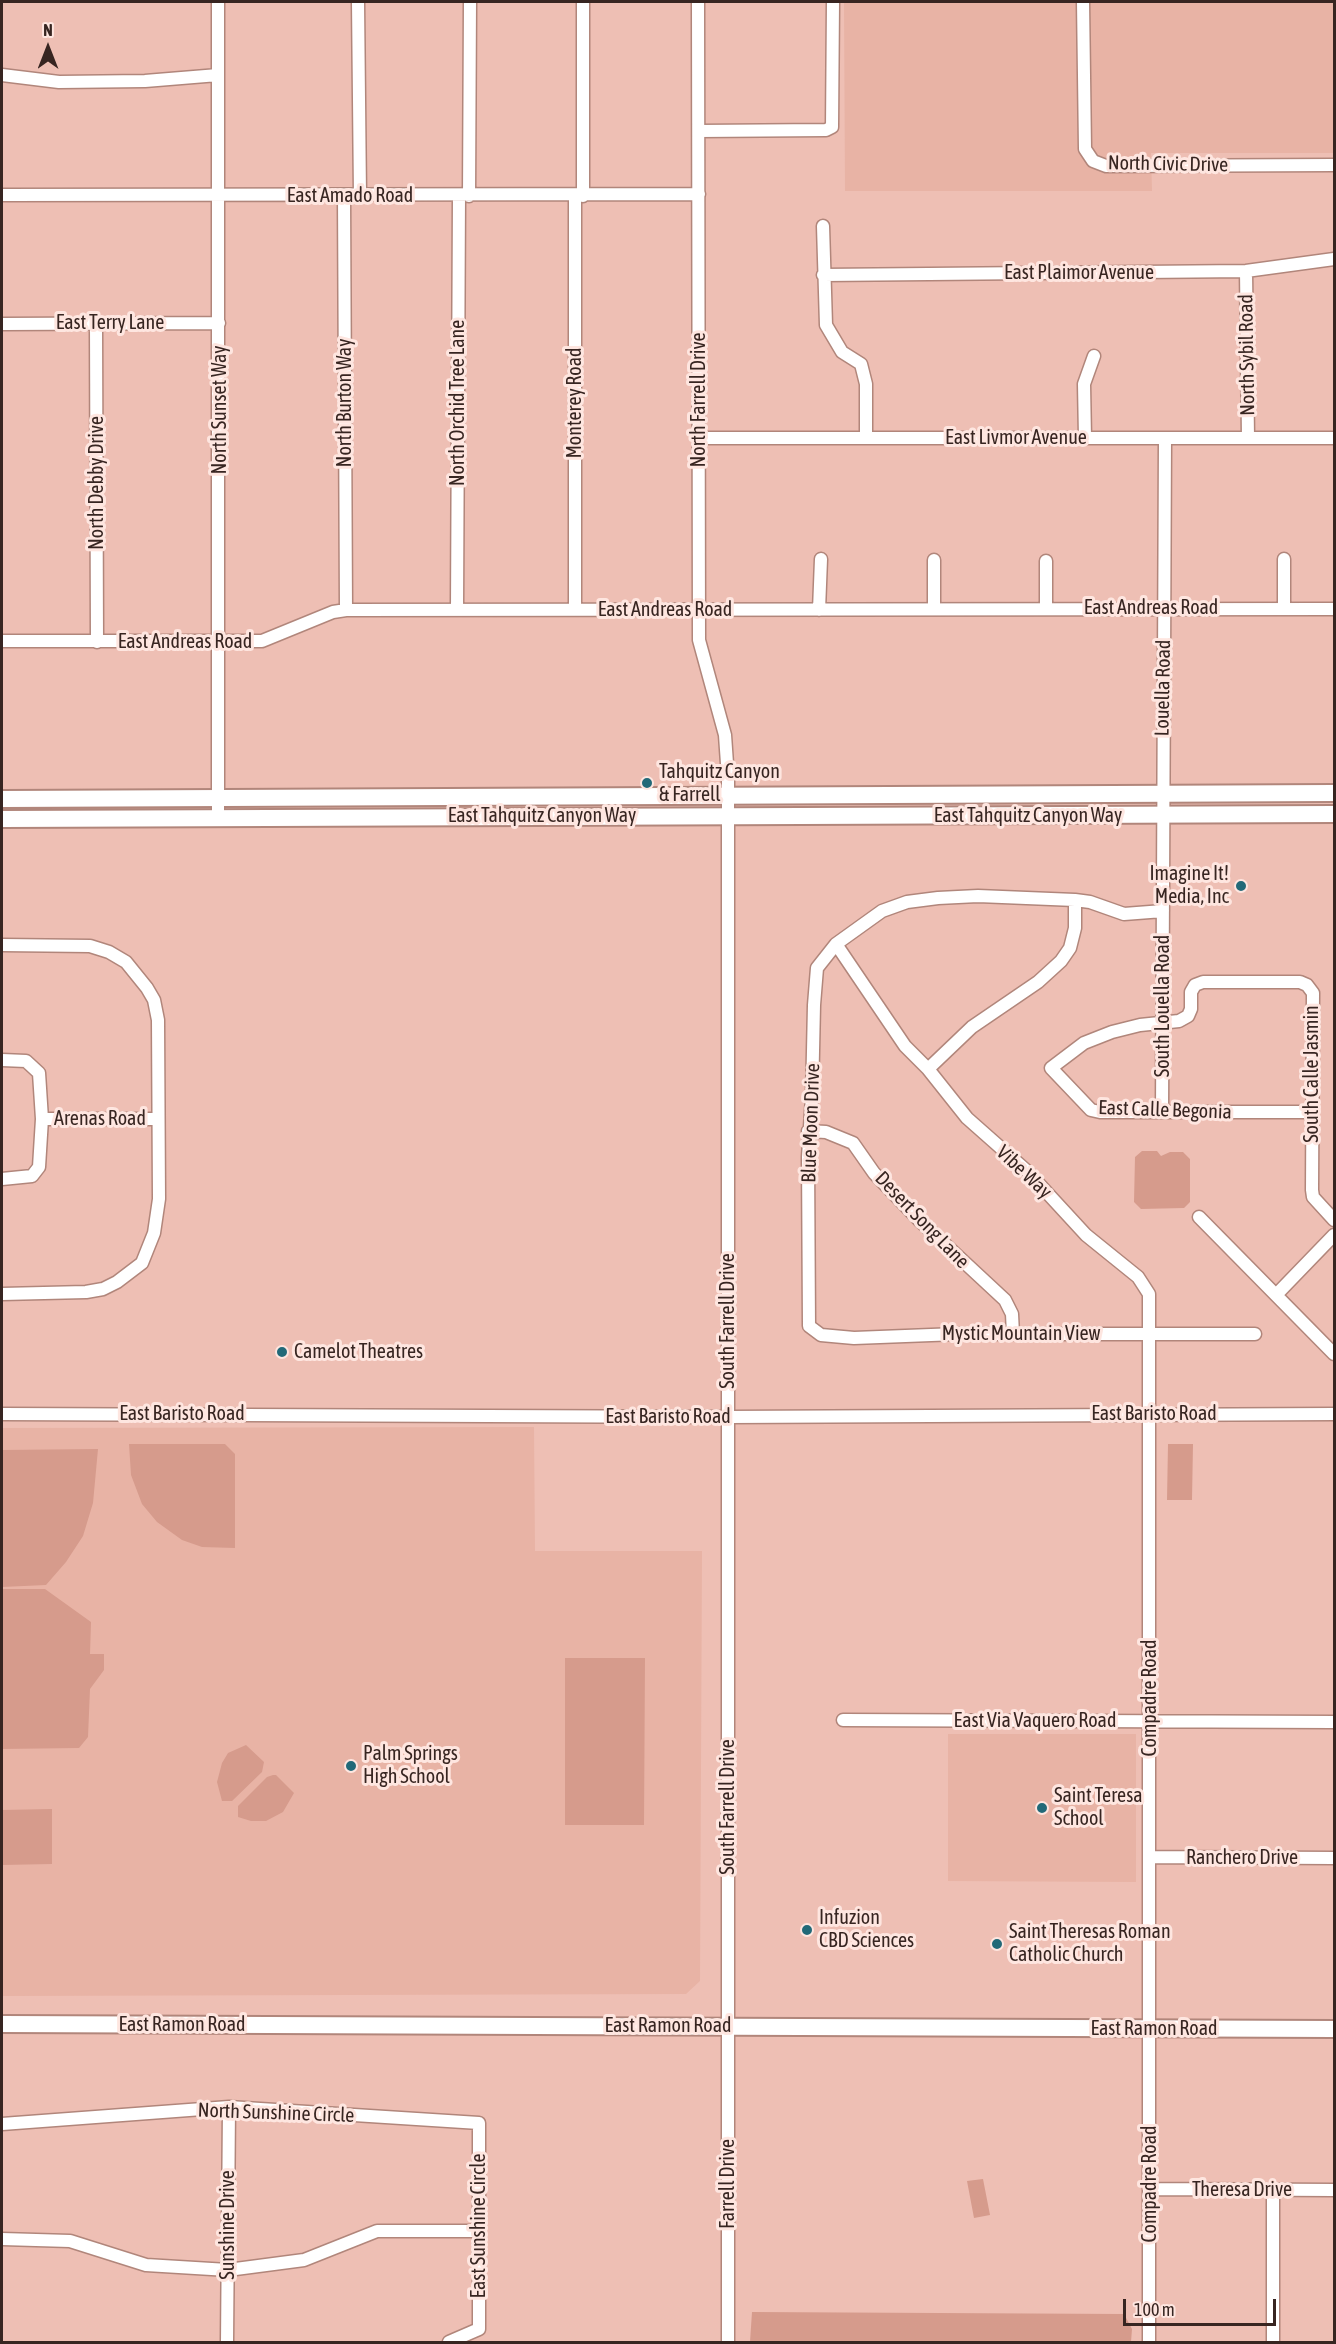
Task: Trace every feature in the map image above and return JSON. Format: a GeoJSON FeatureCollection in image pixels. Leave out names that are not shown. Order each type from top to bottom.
{"type":"FeatureCollection","features":[{"type":"Feature","properties":{"kind":"main road","name":"East Tahquitz Canyon Way"},"geometry":{"type":"LineString","coordinates":[[2,799],[1335,793]]}},
{"type":"Feature","properties":{"kind":"main road","name":"East Tahquitz Canyon Way"},"geometry":{"type":"LineString","coordinates":[[2,819],[1335,814]]}},
{"type":"Feature","properties":{"kind":"main road","name":"East Ramon Road"},"geometry":{"type":"LineString","coordinates":[[2,2024],[1335,2029]]}},
{"type":"Feature","properties":{"kind":"street","name":"North Sunset Way"},"geometry":{"type":"LineString","coordinates":[[218,2],[220,642],[218,818]]}},
{"type":"Feature","properties":{"kind":"street"},"geometry":{"type":"LineString","coordinates":[[358,2],[360,196]]}},
{"type":"Feature","properties":{"kind":"street","name":"North Orchid Tree Lane"},"geometry":{"type":"LineString","coordinates":[[457,609],[464,196],[470,2]]}},
{"type":"Feature","properties":{"kind":"street","name":"Monterey Road"},"geometry":{"type":"LineString","coordinates":[[575,610],[583,2]]}},
{"type":"Feature","properties":{"kind":"street","name":"North Farrell Drive"},"geometry":{"type":"LineString","coordinates":[[698,2],[698,610],[701,649],[725,735],[728,796]]}},
{"type":"Feature","properties":{"kind":"street"},"geometry":{"type":"LineString","coordinates":[[699,131],[826,130],[832,127],[833,2]]}},
{"type":"Feature","properties":{"kind":"street","name":"North Civic Drive"},"geometry":{"type":"LineString","coordinates":[[1083,2],[1085,149],[1094,161],[1106,166],[1335,165]]}},
{"type":"Feature","properties":{"kind":"street"},"geometry":{"type":"LineString","coordinates":[[2,75],[59,82],[145,81],[218,75]]}},
{"type":"Feature","properties":{"kind":"street","name":"East Amado Road"},"geometry":{"type":"LineString","coordinates":[[2,195],[219,197],[699,194]]}},
{"type":"Feature","properties":{"kind":"street","name":"North Burton Way"},"geometry":{"type":"LineString","coordinates":[[344,196],[346,610]]}},
{"type":"Feature","properties":{"kind":"street"},"geometry":{"type":"LineString","coordinates":[[823,226],[825,325],[842,352],[861,364],[866,384],[866,438]]}},
{"type":"Feature","properties":{"kind":"street","name":"East Plaimor Avenue"},"geometry":{"type":"LineString","coordinates":[[823,275],[1246,271],[1335,259]]}},
{"type":"Feature","properties":{"kind":"street","name":"North Sybil Road"},"geometry":{"type":"LineString","coordinates":[[1246,271],[1248,438]]}},
{"type":"Feature","properties":{"kind":"street","name":"East Terry Lane"},"geometry":{"type":"LineString","coordinates":[[2,324],[219,323]]}},
{"type":"Feature","properties":{"kind":"street","name":"North Debby Drive"},"geometry":{"type":"LineString","coordinates":[[96,324],[97,642]]}},
{"type":"Feature","properties":{"kind":"street"},"geometry":{"type":"LineString","coordinates":[[1085,438],[1084,384],[1094,356]]}},
{"type":"Feature","properties":{"kind":"street","name":"East Livmor Avenue"},"geometry":{"type":"LineString","coordinates":[[698,438],[1335,438]]}},
{"type":"Feature","properties":{"kind":"street","name":"Louella Road"},"geometry":{"type":"LineString","coordinates":[[1162,793],[1165,438]]}},
{"type":"Feature","properties":{"kind":"street"},"geometry":{"type":"LineString","coordinates":[[819,610],[821,559]]}},
{"type":"Feature","properties":{"kind":"street"},"geometry":{"type":"LineString","coordinates":[[1284,559],[1284,609]]}},
{"type":"Feature","properties":{"kind":"street"},"geometry":{"type":"LineString","coordinates":[[933,560],[934,609]]}},
{"type":"Feature","properties":{"kind":"street"},"geometry":{"type":"LineString","coordinates":[[1046,561],[1046,609]]}},
{"type":"Feature","properties":{"kind":"street","name":"East Andreas Road"},"geometry":{"type":"LineString","coordinates":[[2,641],[262,641],[333,612],[346,610],[1335,609]]}},
{"type":"Feature","properties":{"kind":"street","name":"South Louella Road"},"geometry":{"type":"LineString","coordinates":[[1162,793],[1162,1112]]}},
{"type":"Feature","properties":{"kind":"street","name":"South Farrell Drive"},"geometry":{"type":"LineString","coordinates":[[728,796],[728,2026]]}},
{"type":"Feature","properties":{"kind":"street","name":"Blue Moon Drive"},"geometry":{"type":"LineString","coordinates":[[808,1308],[808,1131],[812,1097],[817,968],[836,944],[882,911],[907,903],[978,896],[1075,900],[1090,902],[1124,914],[1163,911]]}},
{"type":"Feature","properties":{"kind":"street"},"geometry":{"type":"LineString","coordinates":[[928,1069],[972,1027],[1038,982],[1060,961],[1070,948],[1075,928],[1075,900]]}},
{"type":"Feature","properties":{"kind":"street","name":"Vibe Way"},"geometry":{"type":"LineString","coordinates":[[836,944],[905,1046],[928,1069],[967,1118],[1028,1172],[1086,1235],[1138,1277],[1149,1294],[1149,1414]]}},
{"type":"Feature","properties":{"kind":"street"},"geometry":{"type":"LineString","coordinates":[[2,945],[90,946],[109,952],[126,962],[147,988],[156,1010],[159,1037],[157,1119],[159,1199],[154,1233],[142,1263],[117,1282],[103,1289],[86,1293],[2,1294]]}},
{"type":"Feature","properties":{"kind":"street","name":"South Calle Jasmin"},"geometry":{"type":"LineString","coordinates":[[1163,1022],[1179,1021],[1188,1016],[1191,1009],[1191,992],[1195,985],[1203,982],[1300,982],[1307,985],[1313,993],[1312,1190],[1313,1197],[1335,1220]]}},
{"type":"Feature","properties":{"kind":"street","name":"East Calle Begonia"},"geometry":{"type":"LineString","coordinates":[[1163,1022],[1112,1032],[1084,1043],[1051,1068],[1091,1110],[1312,1112]]}},
{"type":"Feature","properties":{"kind":"street"},"geometry":{"type":"LineString","coordinates":[[2,1060],[26,1061],[39,1073],[42,1119],[39,1167],[33,1176],[2,1179]]}},
{"type":"Feature","properties":{"kind":"street","name":"Arenas Road"},"geometry":{"type":"LineString","coordinates":[[42,1119],[157,1119]]}},
{"type":"Feature","properties":{"kind":"street","name":"Desert Song Lane"},"geometry":{"type":"LineString","coordinates":[[808,1131],[826,1132],[853,1143],[866,1157],[874,1173],[920,1221],[1005,1300],[1012,1314],[1012,1334]]}},
{"type":"Feature","properties":{"kind":"street"},"geometry":{"type":"LineString","coordinates":[[1199,1216],[1335,1354]]}},
{"type":"Feature","properties":{"kind":"street"},"geometry":{"type":"LineString","coordinates":[[1276,1295],[1335,1235]]}},
{"type":"Feature","properties":{"kind":"street","name":"Mystic Mountain View"},"geometry":{"type":"LineString","coordinates":[[808,1308],[809,1326],[821,1335],[835,1337],[1255,1334]]}},
{"type":"Feature","properties":{"kind":"street","name":"East Baristo Road"},"geometry":{"type":"LineString","coordinates":[[2,1414],[729,1418],[1335,1414]]}},
{"type":"Feature","properties":{"kind":"street","name":"Compadre Road"},"geometry":{"type":"LineString","coordinates":[[1149,1414],[1149,2343]]}},
{"type":"Feature","properties":{"kind":"street","name":"East Via Vaquero Road"},"geometry":{"type":"LineString","coordinates":[[843,1720],[1335,1722]]}},
{"type":"Feature","properties":{"kind":"street","name":"Ranchero Drive"},"geometry":{"type":"LineString","coordinates":[[1150,1857],[1335,1858]]}},
{"type":"Feature","properties":{"kind":"street","name":"Farrell Drive"},"geometry":{"type":"LineString","coordinates":[[728,2026],[728,2343]]}},
{"type":"Feature","properties":{"kind":"street","name":"North Sunshine Circle"},"geometry":{"type":"LineString","coordinates":[[2,2124],[229,2107],[479,2122]]}},
{"type":"Feature","properties":{"kind":"street","name":"Sunshine Drive"},"geometry":{"type":"LineString","coordinates":[[227,2343],[229,2107]]}},
{"type":"Feature","properties":{"kind":"street","name":"East Sunshine Circle"},"geometry":{"type":"LineString","coordinates":[[449,2343],[479,2329],[479,2122]]}},
{"type":"Feature","properties":{"kind":"street","name":"Theresa Drive"},"geometry":{"type":"LineString","coordinates":[[1149,2189],[1335,2190]]}},
{"type":"Feature","properties":{"kind":"street"},"geometry":{"type":"LineString","coordinates":[[1273,2190],[1273,2343]]}},
{"type":"Feature","properties":{"kind":"street"},"geometry":{"type":"LineString","coordinates":[[2,2239],[70,2241],[146,2265],[228,2270],[304,2260],[377,2231],[479,2231]]}},
{"type":"Feature","properties":{"kind":"shaded area"},"geometry":{"type":"Polygon","coordinates":[[[844,2],[1334,2],[1334,153],[1151,153],[1152,191],[845,191],[844,2]]]}},
{"type":"Feature","properties":{"kind":"shaded area"},"geometry":{"type":"Polygon","coordinates":[[[1142,1151],[1157,1151],[1161,1156],[1170,1152],[1183,1152],[1190,1159],[1190,1202],[1184,1208],[1141,1209],[1134,1202],[1135,1157],[1142,1151]]]}},
{"type":"Feature","properties":{"kind":"shaded area","name":"Palm Springs High School"},"geometry":{"type":"Polygon","coordinates":[[[534,1427],[535,1551],[702,1551],[700,1981],[686,1994],[2,1996],[2,1428],[534,1427]]]}},
{"type":"Feature","properties":{"kind":"shaded area"},"geometry":{"type":"Polygon","coordinates":[[[129,1444],[225,1444],[235,1454],[235,1548],[202,1547],[182,1540],[157,1522],[142,1504],[131,1475],[129,1444]]]}},
{"type":"Feature","properties":{"kind":"shaded area"},"geometry":{"type":"Polygon","coordinates":[[[1168,1444],[1193,1444],[1192,1500],[1167,1500],[1168,1444]]]}},
{"type":"Feature","properties":{"kind":"shaded area"},"geometry":{"type":"Polygon","coordinates":[[[98,1449],[93,1503],[83,1536],[66,1562],[46,1585],[2,1587],[2,1450],[98,1449]]]}},
{"type":"Feature","properties":{"kind":"shaded area"},"geometry":{"type":"Polygon","coordinates":[[[2,1589],[45,1589],[91,1622],[90,1654],[104,1654],[104,1670],[90,1689],[88,1737],[79,1748],[2,1749],[2,1589]]]}},
{"type":"Feature","properties":{"kind":"shaded area"},"geometry":{"type":"Polygon","coordinates":[[[565,1658],[645,1658],[644,1825],[565,1825],[565,1658]]]}},
{"type":"Feature","properties":{"kind":"shaded area","name":"Saint Teresa School"},"geometry":{"type":"Polygon","coordinates":[[[948,1734],[1136,1734],[1136,1882],[948,1881],[948,1734]]]}},
{"type":"Feature","properties":{"kind":"shaded area"},"geometry":{"type":"Polygon","coordinates":[[[246,1745],[264,1762],[262,1772],[232,1801],[222,1801],[217,1782],[222,1763],[228,1753],[246,1745]]]}},
{"type":"Feature","properties":{"kind":"shaded area"},"geometry":{"type":"Polygon","coordinates":[[[276,1775],[294,1793],[283,1812],[266,1821],[251,1821],[238,1817],[238,1806],[267,1777],[276,1775]]]}},
{"type":"Feature","properties":{"kind":"shaded area"},"geometry":{"type":"Polygon","coordinates":[[[52,1809],[52,1864],[2,1865],[2,1810],[52,1809]]]}},
{"type":"Feature","properties":{"kind":"shaded area"},"geometry":{"type":"Polygon","coordinates":[[[983,2179],[990,2215],[974,2218],[967,2181],[983,2179]]]}},
{"type":"Feature","properties":{"kind":"shaded area"},"geometry":{"type":"Polygon","coordinates":[[[752,2312],[1124,2314],[1132,2329],[1131,2342],[750,2342],[752,2312]]]}},
{"type":"Feature","properties":{"kind":"place","name":"Tahquitz Canyon & Farrell"},"geometry":{"type":"Point","coordinates":[647,783]}},
{"type":"Feature","properties":{"kind":"place","name":"Imagine It! Media, Inc"},"geometry":{"type":"Point","coordinates":[1241,886]}},
{"type":"Feature","properties":{"kind":"place","name":"Camelot Theatres"},"geometry":{"type":"Point","coordinates":[282,1352]}},
{"type":"Feature","properties":{"kind":"place","name":"Palm Springs High School"},"geometry":{"type":"Point","coordinates":[351,1766]}},
{"type":"Feature","properties":{"kind":"place","name":"Saint Teresa School"},"geometry":{"type":"Point","coordinates":[1042,1808]}},
{"type":"Feature","properties":{"kind":"place","name":"Infuzion CBD Sciences"},"geometry":{"type":"Point","coordinates":[807,1930]}},
{"type":"Feature","properties":{"kind":"place","name":"Saint Theresas Roman Catholic Church"},"geometry":{"type":"Point","coordinates":[997,1944]}}]}
